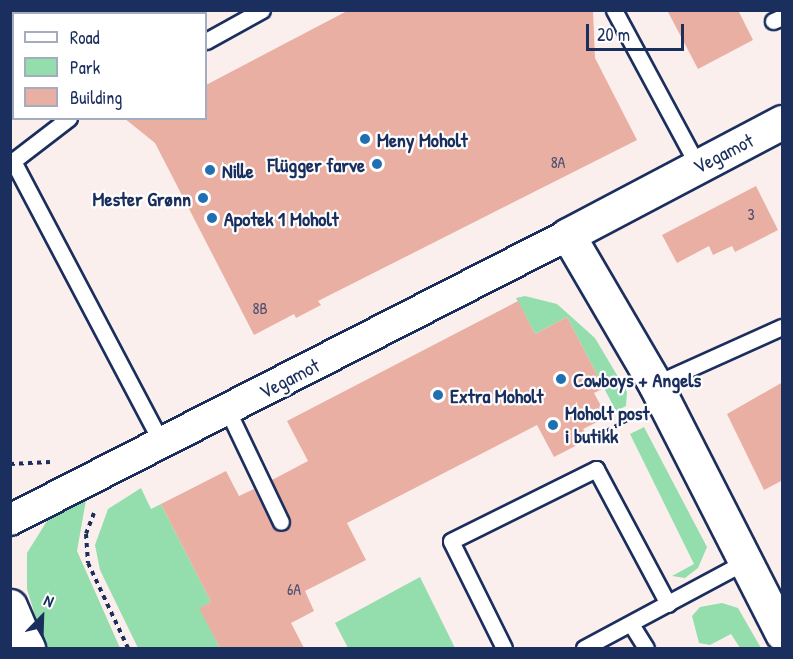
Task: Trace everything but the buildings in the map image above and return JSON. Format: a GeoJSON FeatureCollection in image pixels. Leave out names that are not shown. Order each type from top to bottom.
{"type":"FeatureCollection","features":[{"type":"Feature","properties":{"kind":"main road","name":"Vegamot"},"geometry":{"type":"LineString","coordinates":[[568,235],[783,122]]}},
{"type":"Feature","properties":{"kind":"main road"},"geometry":{"type":"LineString","coordinates":[[568,235],[650,398],[746,561],[783,633]]}},
{"type":"Feature","properties":{"kind":"main road"},"geometry":{"type":"LineString","coordinates":[[10,606],[28,648]]}},
{"type":"Feature","properties":{"kind":"street","name":"Vegamot"},"geometry":{"type":"LineString","coordinates":[[10,520],[568,235]]}},
{"type":"Feature","properties":{"kind":"lane"},"geometry":{"type":"LineString","coordinates":[[207,40],[262,10]]}},
{"type":"Feature","properties":{"kind":"lane"},"geometry":{"type":"LineString","coordinates":[[614,10],[698,166]]}},
{"type":"Feature","properties":{"kind":"lane"},"geometry":{"type":"LineString","coordinates":[[66,120],[13,161],[161,442]]}},
{"type":"Feature","properties":{"kind":"lane"},"geometry":{"type":"LineString","coordinates":[[650,398],[783,327]]}},
{"type":"Feature","properties":{"kind":"lane"},"geometry":{"type":"LineString","coordinates":[[227,409],[281,522]]}},
{"type":"Feature","properties":{"kind":"lane"},"geometry":{"type":"LineString","coordinates":[[504,648],[451,541],[596,469],[668,604]]}},
{"type":"Feature","properties":{"kind":"lane"},"geometry":{"type":"LineString","coordinates":[[584,648],[746,561]]}},
{"type":"Feature","properties":{"kind":"lane"},"geometry":{"type":"LineString","coordinates":[[632,624],[646,648]]}},
{"type":"Feature","properties":{"kind":"path"},"geometry":{"type":"LineString","coordinates":[[599,435],[650,398]]}},
{"type":"Feature","properties":{"kind":"path"},"geometry":{"type":"LineString","coordinates":[[100,506],[86,534],[88,563],[128,648]]}},
{"type":"Feature","properties":{"kind":"green space"},"geometry":{"type":"Polygon","coordinates":[[[525,296],[557,304],[595,338],[627,392],[626,406],[616,411],[567,317],[535,334],[516,298],[525,296]]]}},
{"type":"Feature","properties":{"kind":"green space"},"geometry":{"type":"Polygon","coordinates":[[[644,427],[707,547],[698,568],[685,578],[672,576],[694,564],[630,434],[644,427]]]}},
{"type":"Feature","properties":{"kind":"green space"},"geometry":{"type":"Polygon","coordinates":[[[141,488],[151,509],[161,504],[211,602],[200,608],[220,648],[138,648],[100,570],[95,545],[108,509],[141,488]]]}},
{"type":"Feature","properties":{"kind":"green space"},"geometry":{"type":"Polygon","coordinates":[[[86,500],[77,551],[120,648],[45,648],[27,589],[27,553],[47,521],[86,500]]]}},
{"type":"Feature","properties":{"kind":"green space"},"geometry":{"type":"Polygon","coordinates":[[[420,577],[455,648],[348,648],[335,623],[420,577]]]}},
{"type":"Feature","properties":{"kind":"green space"},"geometry":{"type":"Polygon","coordinates":[[[722,603],[738,608],[761,648],[740,648],[731,634],[710,645],[699,643],[692,616],[700,607],[722,603]]]}},
{"type":"Feature","properties":{"kind":"place","name":"Meny Moholt"},"geometry":{"type":"Point","coordinates":[365,139]}},
{"type":"Feature","properties":{"kind":"place","name":"Flügger farve"},"geometry":{"type":"Point","coordinates":[377,164]}},
{"type":"Feature","properties":{"kind":"place","name":"Nille"},"geometry":{"type":"Point","coordinates":[210,170]}},
{"type":"Feature","properties":{"kind":"place","name":"Mester Grønn"},"geometry":{"type":"Point","coordinates":[203,198]}},
{"type":"Feature","properties":{"kind":"place","name":"Apotek 1 Moholt"},"geometry":{"type":"Point","coordinates":[212,218]}},
{"type":"Feature","properties":{"kind":"place","name":"Cowboys + Angels"},"geometry":{"type":"Point","coordinates":[561,379]}},
{"type":"Feature","properties":{"kind":"place","name":"Extra Moholt"},"geometry":{"type":"Point","coordinates":[438,395]}},
{"type":"Feature","properties":{"kind":"place","name":"Moholt post i butikk"},"geometry":{"type":"Point","coordinates":[553,425]}}]}
